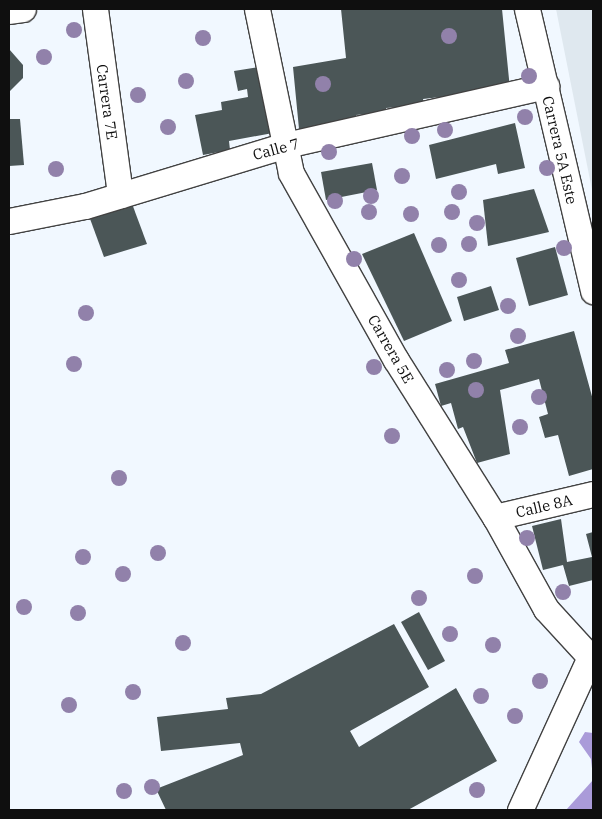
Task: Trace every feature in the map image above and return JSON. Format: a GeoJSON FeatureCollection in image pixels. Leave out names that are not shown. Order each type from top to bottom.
{"type":"FeatureCollection","features":[{"type":"Feature","properties":{"kind":"street"},"geometry":{"type":"LineString","coordinates":[[9,11],[23,9]]}},
{"type":"Feature","properties":{"kind":"street","name":"Carrera 7E"},"geometry":{"type":"LineString","coordinates":[[94,9],[120,195]]}},
{"type":"Feature","properties":{"kind":"street","name":"Carrera 5E"},"geometry":{"type":"LineString","coordinates":[[257,9],[291,173],[386,343],[495,517],[546,609],[592,658]]}},
{"type":"Feature","properties":{"kind":"street","name":"Carrera 5A Este"},"geometry":{"type":"LineString","coordinates":[[527,9],[593,291]]}},
{"type":"Feature","properties":{"kind":"street","name":"Calle 7"},"geometry":{"type":"LineString","coordinates":[[9,221],[120,195],[286,145],[546,86]]}},
{"type":"Feature","properties":{"kind":"street","name":"Calle 8A"},"geometry":{"type":"LineString","coordinates":[[495,517],[593,494]]}},
{"type":"Feature","properties":{"kind":"street"},"geometry":{"type":"LineString","coordinates":[[520,810],[592,658]]}},
{"type":"Feature","properties":{"kind":"shaded area"},"geometry":{"type":"Polygon","coordinates":[[[556,9],[593,9],[593,195],[556,9]]]}},
{"type":"Feature","properties":{"kind":"shaded area"},"geometry":{"type":"Polygon","coordinates":[[[585,732],[593,733],[593,778],[591,759],[579,742],[585,732]]]}},
{"type":"Feature","properties":{"kind":"shaded area"},"geometry":{"type":"Polygon","coordinates":[[[593,780],[593,810],[566,810],[593,780]]]}},
{"type":"Feature","properties":{"kind":"building"},"geometry":{"type":"Polygon","coordinates":[[[341,9],[502,9],[510,89],[423,99],[424,105],[386,108],[386,112],[356,115],[357,119],[299,129],[293,67],[346,58],[341,9]]]}},
{"type":"Feature","properties":{"kind":"building"},"geometry":{"type":"Polygon","coordinates":[[[9,49],[23,65],[23,78],[9,92],[9,49]]]}},
{"type":"Feature","properties":{"kind":"building"},"geometry":{"type":"Polygon","coordinates":[[[260,67],[273,133],[229,141],[230,150],[203,155],[195,115],[222,110],[221,102],[248,97],[247,89],[238,91],[234,71],[260,67]]]}},
{"type":"Feature","properties":{"kind":"building"},"geometry":{"type":"Polygon","coordinates":[[[9,119],[20,119],[24,165],[9,166],[9,119]]]}},
{"type":"Feature","properties":{"kind":"building"},"geometry":{"type":"Polygon","coordinates":[[[515,123],[525,168],[498,174],[496,164],[436,179],[429,145],[515,123]]]}},
{"type":"Feature","properties":{"kind":"building"},"geometry":{"type":"Polygon","coordinates":[[[372,163],[377,190],[326,200],[321,172],[372,163]]]}},
{"type":"Feature","properties":{"kind":"building"},"geometry":{"type":"Polygon","coordinates":[[[534,189],[549,232],[488,246],[483,200],[534,189]]]}},
{"type":"Feature","properties":{"kind":"building"},"geometry":{"type":"Polygon","coordinates":[[[131,201],[147,244],[104,257],[89,216],[131,201]]]}},
{"type":"Feature","properties":{"kind":"building"},"geometry":{"type":"Polygon","coordinates":[[[414,233],[452,321],[404,341],[362,254],[414,233]]]}},
{"type":"Feature","properties":{"kind":"building"},"geometry":{"type":"Polygon","coordinates":[[[555,247],[568,295],[529,306],[516,258],[555,247]]]}},
{"type":"Feature","properties":{"kind":"building"},"geometry":{"type":"Polygon","coordinates":[[[491,286],[499,310],[464,321],[457,297],[491,286]]]}},
{"type":"Feature","properties":{"kind":"building"},"geometry":{"type":"Polygon","coordinates":[[[574,331],[593,400],[593,469],[569,476],[558,435],[545,438],[539,417],[548,414],[539,379],[500,390],[510,454],[477,463],[463,427],[458,429],[451,403],[441,406],[435,384],[509,363],[505,350],[574,331]]]}},
{"type":"Feature","properties":{"kind":"building"},"geometry":{"type":"Polygon","coordinates":[[[561,519],[567,562],[592,557],[586,534],[593,532],[593,580],[569,586],[563,565],[543,570],[532,526],[561,519]]]}},
{"type":"Feature","properties":{"kind":"building"},"geometry":{"type":"Polygon","coordinates":[[[419,612],[445,661],[428,670],[401,622],[419,612]]]}},
{"type":"Feature","properties":{"kind":"building"},"geometry":{"type":"Polygon","coordinates":[[[394,624],[429,687],[350,731],[359,747],[456,688],[497,761],[408,810],[166,810],[156,789],[243,755],[240,743],[161,751],[157,717],[228,709],[226,698],[261,694],[394,624]]]}}]}
